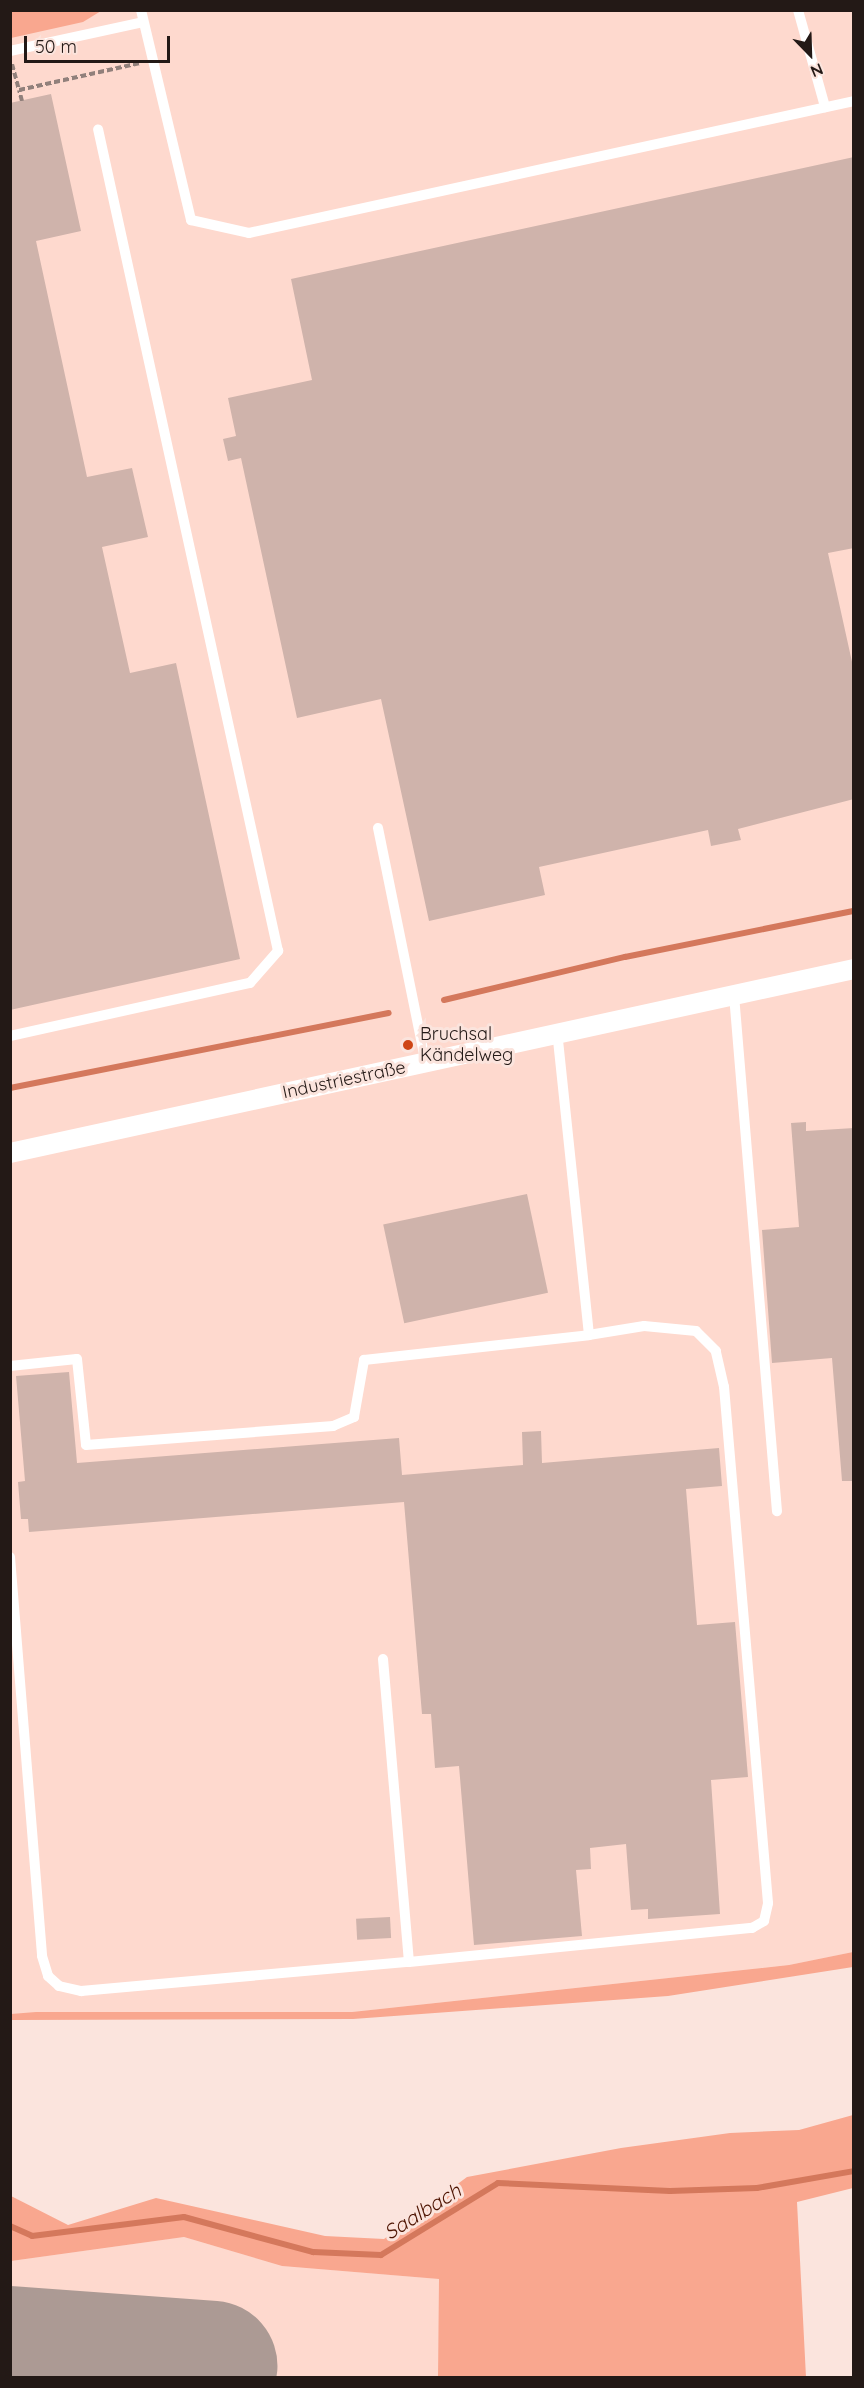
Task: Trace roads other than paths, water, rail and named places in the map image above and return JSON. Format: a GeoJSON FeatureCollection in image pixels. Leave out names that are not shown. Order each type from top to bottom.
{"type":"FeatureCollection","features":[{"type":"Feature","properties":{"kind":"street","name":"Industriestraße"},"geometry":{"type":"LineString","coordinates":[[10,1153],[425,1054],[557,1033],[854,969]]}},
{"type":"Feature","properties":{"kind":"lane"},"geometry":{"type":"LineString","coordinates":[[798,10],[825,107]]}},
{"type":"Feature","properties":{"kind":"lane"},"geometry":{"type":"LineString","coordinates":[[10,51],[142,16],[191,220],[249,233],[854,101]]}},
{"type":"Feature","properties":{"kind":"lane"},"geometry":{"type":"LineString","coordinates":[[10,1036],[250,983],[278,951],[98,129]]}},
{"type":"Feature","properties":{"kind":"lane"},"geometry":{"type":"LineString","coordinates":[[378,828],[425,1054]]}},
{"type":"Feature","properties":{"kind":"lane"},"geometry":{"type":"LineString","coordinates":[[734,995],[777,1511]]}},
{"type":"Feature","properties":{"kind":"lane"},"geometry":{"type":"LineString","coordinates":[[557,1033],[589,1335]]}},
{"type":"Feature","properties":{"kind":"lane"},"geometry":{"type":"LineString","coordinates":[[10,1366],[77,1359],[86,1445],[333,1426],[354,1417],[364,1360],[589,1335],[644,1326],[696,1331],[716,1351],[724,1387],[767,1892],[764,1921],[752,1928],[409,1962],[81,1991],[59,1986],[48,1976],[42,1956],[10,1557]]}},
{"type":"Feature","properties":{"kind":"lane"},"geometry":{"type":"LineString","coordinates":[[383,1659],[409,1962]]}},
{"type":"Feature","properties":{"kind":"waterway"},"geometry":{"type":"LineString","coordinates":[[444,1000],[625,957],[854,911]]}},
{"type":"Feature","properties":{"kind":"waterway"},"geometry":{"type":"LineString","coordinates":[[10,1088],[389,1013]]}},
{"type":"Feature","properties":{"kind":"waterway","name":"Saalbach"},"geometry":{"type":"LineString","coordinates":[[10,2226],[32,2236],[184,2217],[313,2252],[381,2255],[498,2183],[670,2191],[757,2188],[854,2171]]}},
{"type":"Feature","properties":{"kind":"place","name":"Bruchsal Kändelweg"},"geometry":{"type":"Point","coordinates":[408,1045]}}]}
